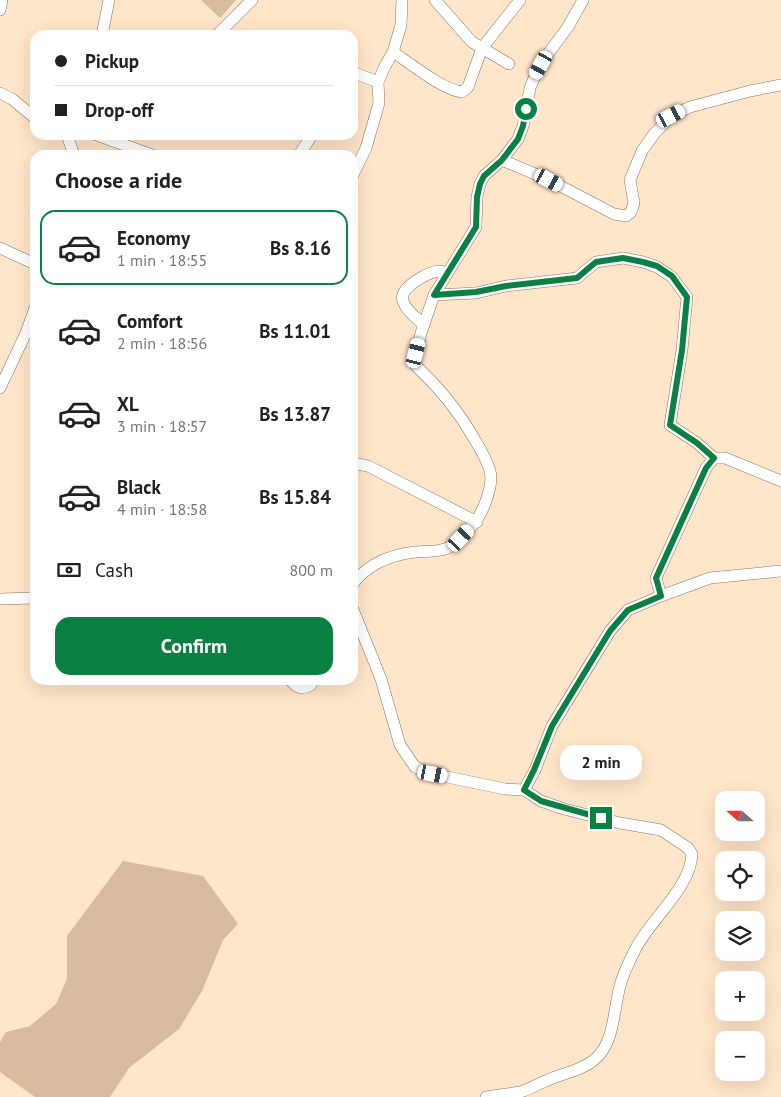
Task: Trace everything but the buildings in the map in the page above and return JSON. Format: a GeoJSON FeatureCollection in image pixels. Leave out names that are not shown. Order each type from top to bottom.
{"type":"FeatureCollection","features":[{"type":"Feature","properties":{"kind":"street"},"geometry":{"type":"LineString","coordinates":[[0,10],[2,0]]}},
{"type":"Feature","properties":{"kind":"street"},"geometry":{"type":"LineString","coordinates":[[103,30],[109,0]]}},
{"type":"Feature","properties":{"kind":"street"},"geometry":{"type":"LineString","coordinates":[[222,30],[252,0]]}},
{"type":"Feature","properties":{"kind":"street"},"geometry":{"type":"LineString","coordinates":[[358,165],[366,148],[379,103],[378,82],[393,52],[400,25],[402,0]]}},
{"type":"Feature","properties":{"kind":"street"},"geometry":{"type":"LineString","coordinates":[[435,0],[472,42],[509,64]]}},
{"type":"Feature","properties":{"kind":"street"},"geometry":{"type":"LineString","coordinates":[[393,52],[444,85],[462,92],[468,87],[482,48],[520,0]]}},
{"type":"Feature","properties":{"kind":"street"},"geometry":{"type":"LineString","coordinates":[[358,579],[370,566],[386,560],[413,552],[443,550],[461,538],[477,522],[488,491],[491,473],[484,456],[459,413],[435,384],[416,366],[416,353],[434,295],[476,227],[477,197],[480,184],[484,176],[502,160],[518,139],[523,126],[530,88],[535,76],[547,55],[568,27],[583,0]]}},
{"type":"Feature","properties":{"kind":"street"},"geometry":{"type":"LineString","coordinates":[[358,74],[378,82]]}},
{"type":"Feature","properties":{"kind":"street"},"geometry":{"type":"LineString","coordinates":[[502,160],[549,180],[614,214],[626,216],[631,212],[634,203],[630,180],[642,151],[654,134],[671,116],[690,107],[781,85]]}},
{"type":"Feature","properties":{"kind":"street"},"geometry":{"type":"LineString","coordinates":[[0,93],[12,99],[30,114]]}},
{"type":"Feature","properties":{"kind":"street"},"geometry":{"type":"LineString","coordinates":[[111,140],[138,150]]}},
{"type":"Feature","properties":{"kind":"street"},"geometry":{"type":"LineString","coordinates":[[0,248],[30,262]]}},
{"type":"Feature","properties":{"kind":"street"},"geometry":{"type":"LineString","coordinates":[[434,295],[476,292],[506,286],[577,278],[596,262],[623,258],[657,266],[672,276],[687,297],[682,350],[670,425],[697,443],[714,458],[725,458],[781,481]]}},
{"type":"Feature","properties":{"kind":"street"},"geometry":{"type":"LineString","coordinates":[[424,325],[402,301],[404,292],[412,283],[438,271],[446,274]]}},
{"type":"Feature","properties":{"kind":"street"},"geometry":{"type":"LineString","coordinates":[[0,388],[30,322]]}},
{"type":"Feature","properties":{"kind":"street"},"geometry":{"type":"LineString","coordinates":[[661,596],[656,578],[706,468],[714,458]]}},
{"type":"Feature","properties":{"kind":"street"},"geometry":{"type":"LineString","coordinates":[[358,464],[368,466],[477,522]]}},
{"type":"Feature","properties":{"kind":"street"},"geometry":{"type":"LineString","coordinates":[[524,790],[552,726],[610,631],[628,610],[710,578],[781,570]]}},
{"type":"Feature","properties":{"kind":"street"},"geometry":{"type":"LineString","coordinates":[[0,599],[30,598]]}},
{"type":"Feature","properties":{"kind":"street"},"geometry":{"type":"LineString","coordinates":[[358,622],[381,679],[400,745],[415,766],[433,774],[524,790],[541,801],[564,808],[620,823],[661,830],[688,848],[692,854],[692,860],[678,890],[648,928],[636,947],[620,986],[611,1033],[594,1060],[522,1092],[486,1097]]}},
{"type":"Feature","properties":{"kind":"street"},"geometry":{"type":"LineString","coordinates":[[295,685],[304,689],[311,685]]}},
{"type":"Feature","properties":{"kind":"shaded area"},"geometry":{"type":"Polygon","coordinates":[[[201,0],[236,0],[220,18],[201,0]]]}},
{"type":"Feature","properties":{"kind":"shaded area"},"geometry":{"type":"Polygon","coordinates":[[[123,861],[203,876],[238,924],[223,940],[202,991],[179,1029],[129,1068],[110,1097],[35,1097],[0,1072],[0,1042],[6,1032],[30,1026],[56,1004],[67,979],[67,936],[123,861]]]}},
{"type":"Feature","properties":{"kind":"route"},"geometry":{"type":"LineString","coordinates":[[526,109],[518,139],[502,160],[484,176],[480,184],[477,197],[476,227],[434,295],[476,292],[506,286],[577,278],[596,262],[623,258],[657,266],[672,276],[687,297],[682,350],[670,425],[697,443],[714,458],[706,468],[656,578],[661,596],[628,610],[610,631],[552,726],[524,790],[541,801],[601,818]]}}]}
